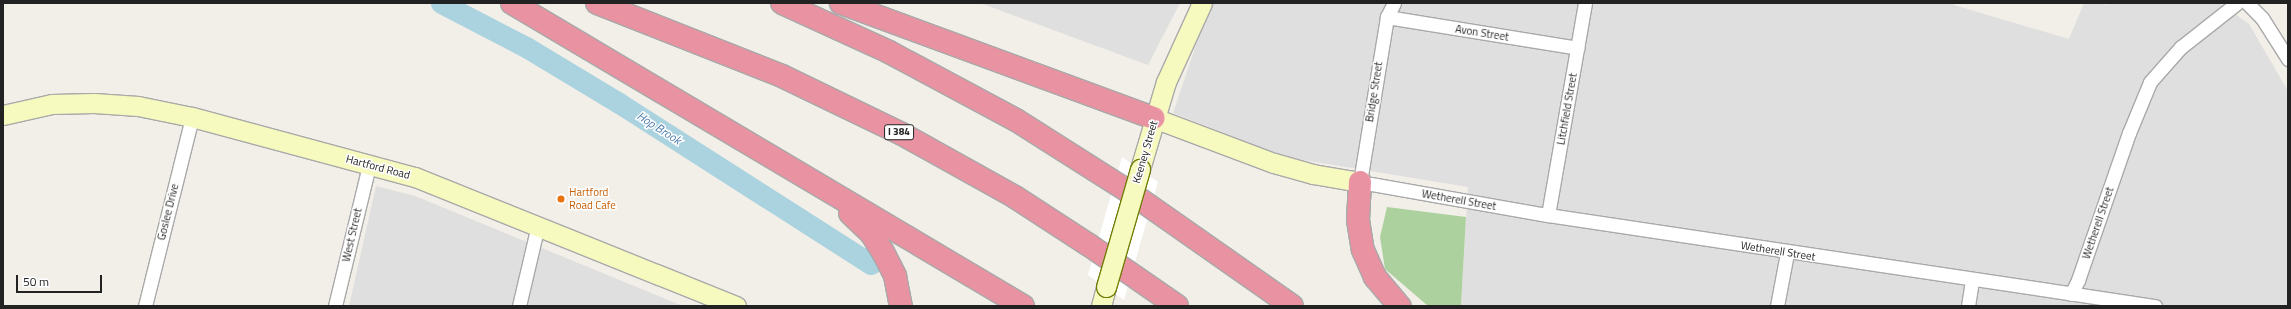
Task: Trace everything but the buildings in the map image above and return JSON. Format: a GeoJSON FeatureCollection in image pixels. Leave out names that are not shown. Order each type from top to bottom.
{"type":"FeatureCollection","features":[{"type":"Feature","properties":{"kind":"highway"},"geometry":{"type":"LineString","coordinates":[[512,3],[1023,306]]}},
{"type":"Feature","properties":{"kind":"highway","name":"I 384"},"geometry":{"type":"LineString","coordinates":[[597,3],[782,76],[902,134],[1015,197],[1089,245],[1177,306]]}},
{"type":"Feature","properties":{"kind":"highway"},"geometry":{"type":"LineString","coordinates":[[782,3],[895,55],[1027,127],[1134,195],[1292,306]]}},
{"type":"Feature","properties":{"kind":"highway"},"geometry":{"type":"LineString","coordinates":[[841,3],[1154,118]]}},
{"type":"Feature","properties":{"kind":"highway"},"geometry":{"type":"LineString","coordinates":[[786,165],[850,213],[871,233],[893,272],[901,306]]}},
{"type":"Feature","properties":{"kind":"highway"},"geometry":{"type":"LineString","coordinates":[[1360,182],[1358,220],[1363,250],[1375,277],[1399,306]]}},
{"type":"Feature","properties":{"kind":"main road","name":"Keeney Street"},"geometry":{"type":"LineString","coordinates":[[1101,306],[1154,118],[1174,61],[1202,3]]}},
{"type":"Feature","properties":{"kind":"main road","name":"Hartford Road"},"geometry":{"type":"LineString","coordinates":[[3,115],[52,104],[94,103],[138,106],[192,117],[415,177],[538,225],[704,300],[736,306]]}},
{"type":"Feature","properties":{"kind":"main road","name":"Wetherell Street"},"geometry":{"type":"LineString","coordinates":[[1154,118],[1274,163],[1313,174],[1360,182]]}},
{"type":"Feature","properties":{"kind":"street","name":"Bridge Street"},"geometry":{"type":"LineString","coordinates":[[1360,182],[1387,17],[1394,3]]}},
{"type":"Feature","properties":{"kind":"street","name":"Litchfield Street"},"geometry":{"type":"LineString","coordinates":[[1548,215],[1585,3]]}},
{"type":"Feature","properties":{"kind":"street","name":"Wetherell Street"},"geometry":{"type":"LineString","coordinates":[[1360,182],[1548,215],[1787,253],[2071,294],[2078,280],[2129,133],[2150,82],[2181,47],[2237,3]]}},
{"type":"Feature","properties":{"kind":"street"},"geometry":{"type":"LineString","coordinates":[[2247,3],[2262,18],[2288,59]]}},
{"type":"Feature","properties":{"kind":"street","name":"Avon Street"},"geometry":{"type":"LineString","coordinates":[[1387,17],[1578,48]]}},
{"type":"Feature","properties":{"kind":"street","name":"Goslee Drive"},"geometry":{"type":"LineString","coordinates":[[145,306],[192,117]]}},
{"type":"Feature","properties":{"kind":"street","name":"West Street"},"geometry":{"type":"LineString","coordinates":[[335,306],[369,165]]}},
{"type":"Feature","properties":{"kind":"street"},"geometry":{"type":"LineString","coordinates":[[519,306],[538,225]]}},
{"type":"Feature","properties":{"kind":"street"},"geometry":{"type":"LineString","coordinates":[[1777,306],[1787,253]]}},
{"type":"Feature","properties":{"kind":"street"},"geometry":{"type":"LineString","coordinates":[[1968,306],[1972,280]]}},
{"type":"Feature","properties":{"kind":"street"},"geometry":{"type":"LineString","coordinates":[[2071,294],[2155,306]]}},
{"type":"Feature","properties":{"kind":"shaded area"},"geometry":{"type":"Polygon","coordinates":[[[980,3],[1180,3],[1148,65],[980,3]]]}},
{"type":"Feature","properties":{"kind":"shaded area"},"geometry":{"type":"Polygon","coordinates":[[[1213,3],[1954,3],[1954,5],[2069,39],[2084,3],[2099,3],[2106,5],[2108,3],[2220,3],[2249,24],[2288,91],[2288,306],[1461,306],[1468,187],[1285,157],[1173,113],[1204,21],[1213,3]]]}},
{"type":"Feature","properties":{"kind":"shaded area"},"geometry":{"type":"Polygon","coordinates":[[[376,186],[415,196],[683,306],[349,306],[376,186]]]}},
{"type":"Feature","properties":{"kind":"green space"},"geometry":{"type":"Polygon","coordinates":[[[1387,207],[1466,217],[1461,306],[1428,306],[1385,269],[1380,237],[1387,207]]]}},
{"type":"Feature","properties":{"kind":"pier"},"geometry":{"type":"Polygon","coordinates":[[[1122,157],[1158,182],[1124,300],[1088,275],[1122,157]]]}},
{"type":"Feature","properties":{"kind":"waterway","name":"Hop Brook"},"geometry":{"type":"LineString","coordinates":[[441,3],[526,47],[619,103],[871,264]]}},
{"type":"Feature","properties":{"kind":"place","name":"Hartford Road Cafe"},"geometry":{"type":"Point","coordinates":[561,199]}}]}
